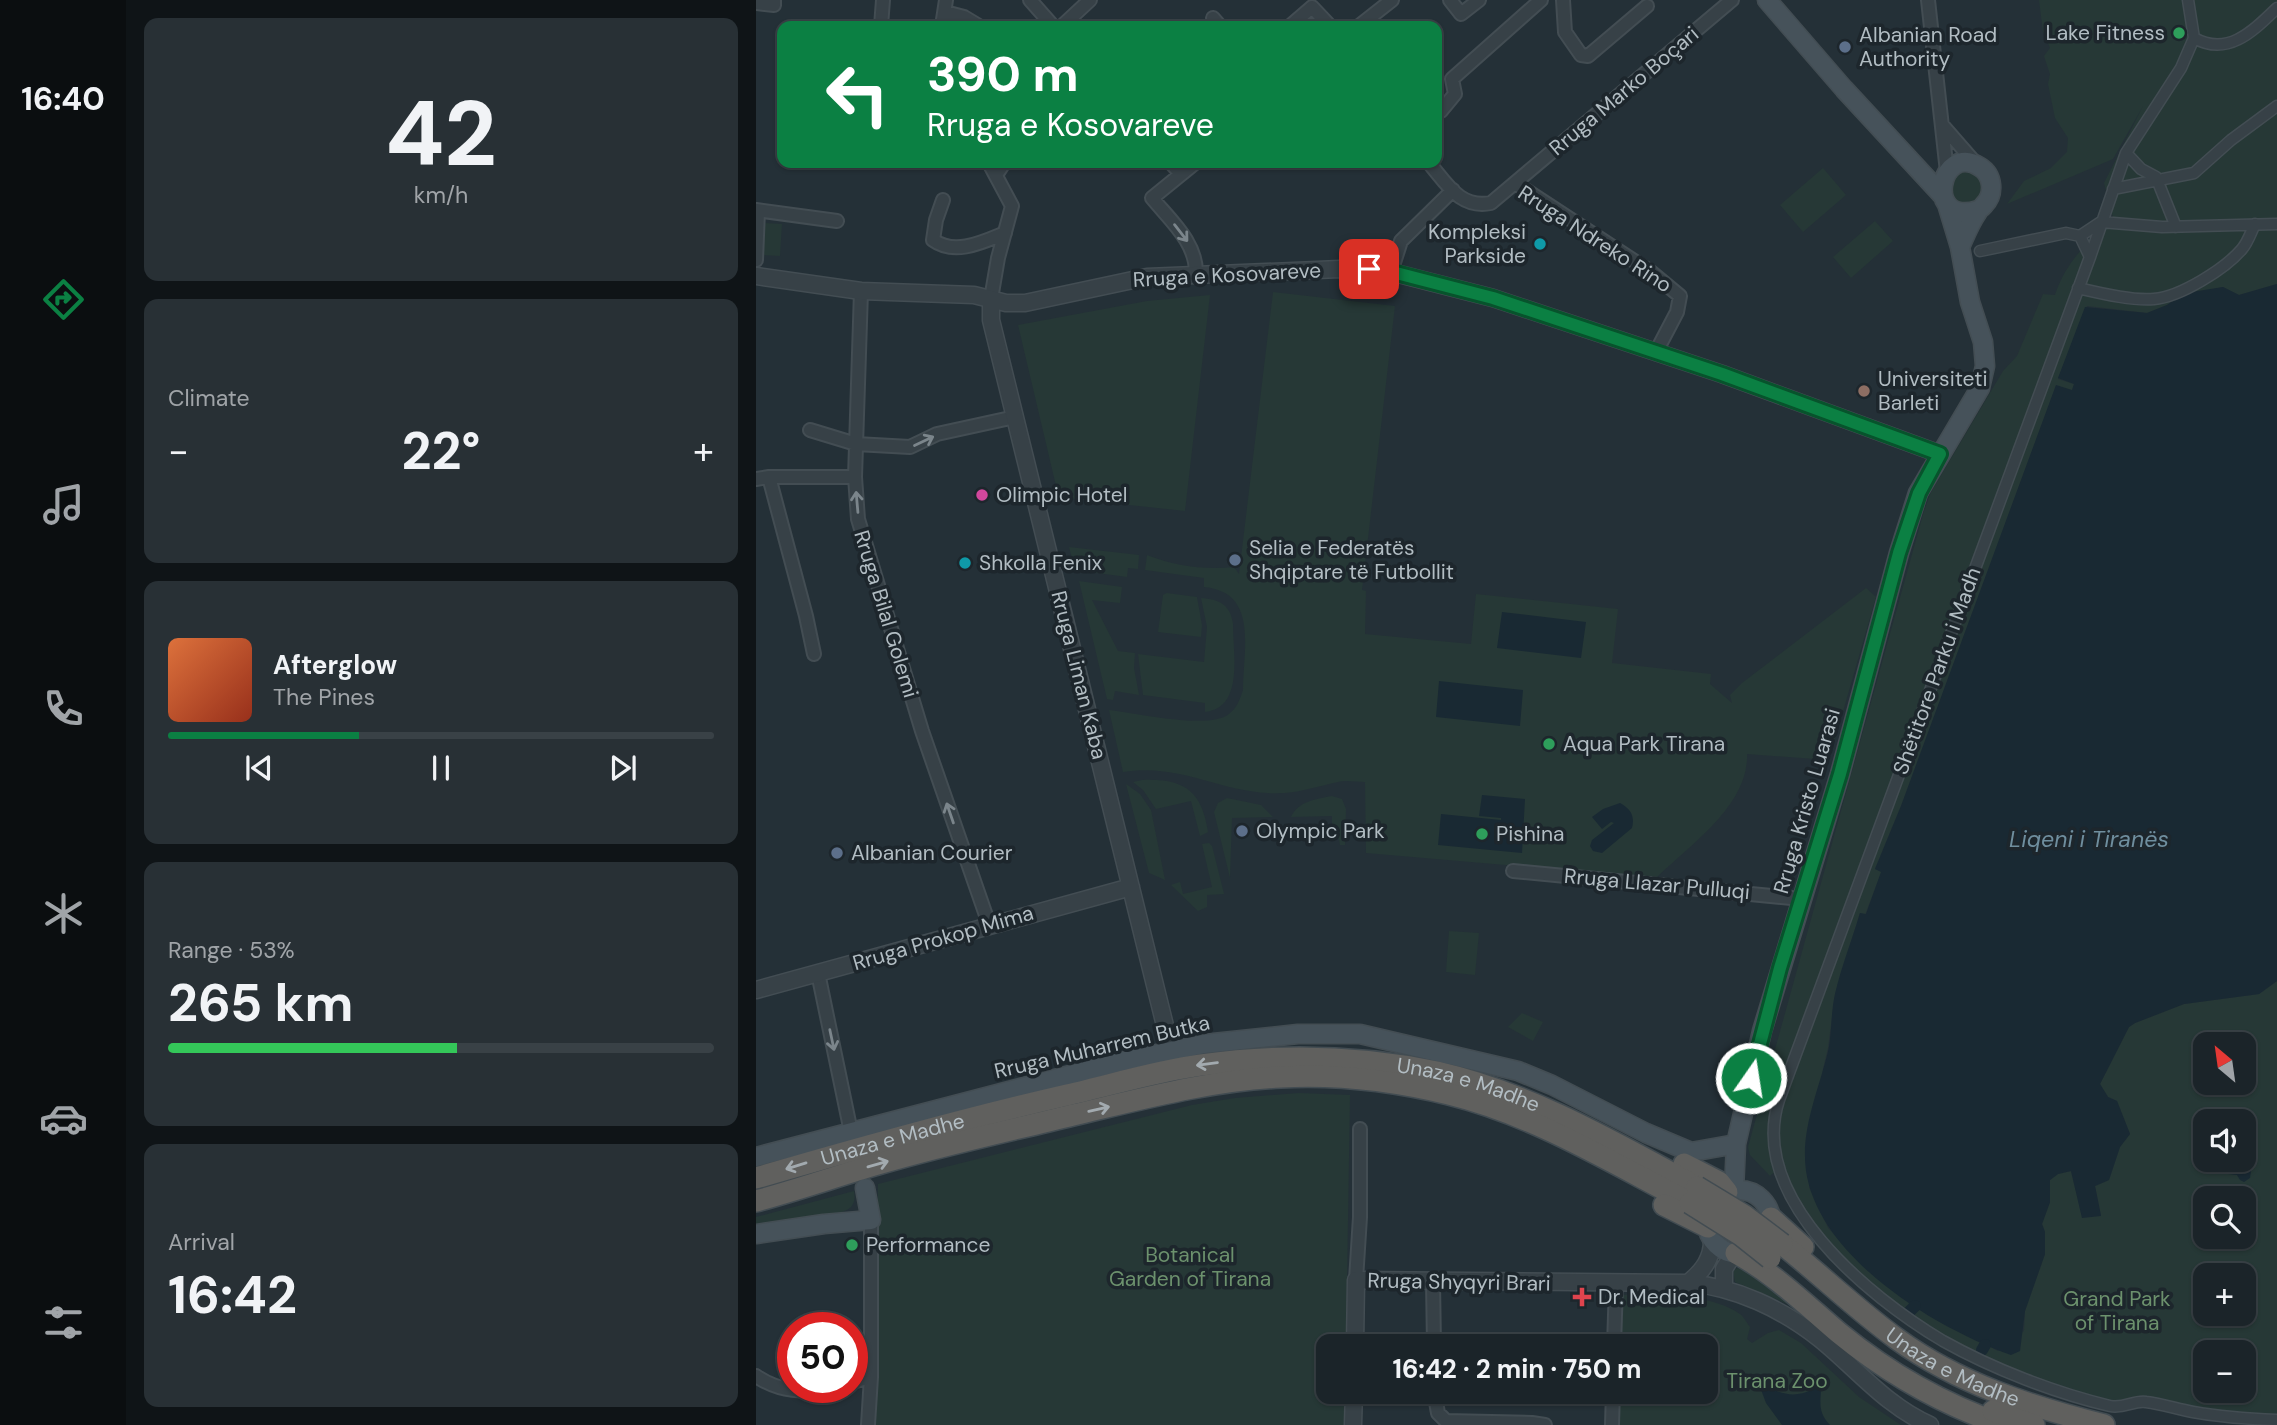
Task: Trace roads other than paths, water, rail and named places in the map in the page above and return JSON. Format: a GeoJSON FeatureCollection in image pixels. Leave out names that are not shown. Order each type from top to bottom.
{"type":"FeatureCollection","features":[{"type":"Feature","properties":{"kind":"highway"},"geometry":{"type":"LineString","coordinates":[[1710,1232],[1575,1157],[1501,1124],[1468,1112],[1396,1094],[1307,1083],[1297,1068],[1314,1051],[1456,1069],[1508,1081],[1556,1097],[1735,1191]]}},
{"type":"Feature","properties":{"kind":"highway","name":"Unaza e Madhe"},"geometry":{"type":"LineString","coordinates":[[756,1201],[879,1164],[1180,1090],[1252,1080],[1342,1059],[1402,1066],[1489,1087],[1555,1113],[1694,1195],[1745,1216],[1776,1251],[1895,1360],[1960,1397],[2034,1425]]}},
{"type":"Feature","properties":{"kind":"highway","name":"Unaza e Madhe"},"geometry":{"type":"LineString","coordinates":[[756,1178],[939,1125],[1156,1073],[1240,1061],[1297,1068]]}},
{"type":"Feature","properties":{"kind":"highway"},"geometry":{"type":"LineString","coordinates":[[1771,1219],[1902,1329],[1984,1376],[2006,1387],[2060,1405],[2076,1417]]}},
{"type":"Feature","properties":{"kind":"highway","name":"Unaza e Madhe"},"geometry":{"type":"LineString","coordinates":[[1776,1251],[1913,1350],[1987,1389],[2029,1405],[2104,1425]]}},
{"type":"Feature","properties":{"kind":"highway"},"geometry":{"type":"LineString","coordinates":[[1731,1258],[1758,1265],[1840,1333],[1895,1374],[1954,1406],[2003,1425]]}},
{"type":"Feature","properties":{"kind":"main road"},"geometry":{"type":"LineString","coordinates":[[1767,0],[1945,200],[1961,212],[1978,210]]}},
{"type":"Feature","properties":{"kind":"main road"},"geometry":{"type":"LineString","coordinates":[[1923,174],[1947,173],[1962,163],[1977,165],[1989,176],[1991,192],[1978,210],[1960,247]]}},
{"type":"Feature","properties":{"kind":"main road"},"geometry":{"type":"LineString","coordinates":[[1945,200],[1941,188],[1947,173]]}},
{"type":"Feature","properties":{"kind":"main road","name":"Rruga Kristo Luarasi"},"geometry":{"type":"LineString","coordinates":[[1735,1191],[1736,1144],[1762,1031],[1851,734],[1899,553],[1919,493],[1980,388],[1985,366],[1983,342],[1968,290],[1960,247],[1945,200]]}},
{"type":"Feature","properties":{"kind":"main road","name":"Rruga Muharrem Butka"},"geometry":{"type":"LineString","coordinates":[[756,1157],[852,1136],[1171,1050],[1281,1034],[1360,1034],[1518,1071],[1683,1150],[1698,1152],[1736,1144]]}},
{"type":"Feature","properties":{"kind":"main road"},"geometry":{"type":"LineString","coordinates":[[756,1234],[871,1220],[865,1188]]}},
{"type":"Feature","properties":{"kind":"main road"},"geometry":{"type":"LineString","coordinates":[[1735,1191],[1755,1194],[1764,1201],[1771,1219],[1769,1233],[1760,1245],[1731,1258],[1710,1232],[1710,1209],[1718,1198],[1735,1191]]}},
{"type":"Feature","properties":{"kind":"street"},"geometry":{"type":"LineString","coordinates":[[881,21],[883,0]]}},
{"type":"Feature","properties":{"kind":"street"},"geometry":{"type":"LineString","coordinates":[[1030,0],[1049,21]]}},
{"type":"Feature","properties":{"kind":"street"},"geometry":{"type":"LineString","coordinates":[[1067,21],[1090,0]]}},
{"type":"Feature","properties":{"kind":"street"},"geometry":{"type":"LineString","coordinates":[[1371,21],[1392,0]]}},
{"type":"Feature","properties":{"kind":"street"},"geometry":{"type":"LineString","coordinates":[[1450,0],[1461,14],[1479,0]]}},
{"type":"Feature","properties":{"kind":"street"},"geometry":{"type":"LineString","coordinates":[[1442,110],[1455,94],[1452,79],[1541,0]]}},
{"type":"Feature","properties":{"kind":"street"},"geometry":{"type":"LineString","coordinates":[[1563,0],[1565,32],[1581,55],[1588,56],[1647,6]]}},
{"type":"Feature","properties":{"kind":"street","name":"Rruga Marko Boçari"},"geometry":{"type":"LineString","coordinates":[[1515,183],[1732,0]]}},
{"type":"Feature","properties":{"kind":"street"},"geometry":{"type":"LineString","coordinates":[[1928,0],[1947,173]]}},
{"type":"Feature","properties":{"kind":"street"},"geometry":{"type":"LineString","coordinates":[[2188,0],[2190,28],[2194,38],[2216,46],[2231,44],[2249,33],[2277,8]]}},
{"type":"Feature","properties":{"kind":"street"},"geometry":{"type":"LineString","coordinates":[[756,3],[774,3]]}},
{"type":"Feature","properties":{"kind":"street"},"geometry":{"type":"LineString","coordinates":[[946,6],[971,21]]}},
{"type":"Feature","properties":{"kind":"street"},"geometry":{"type":"LineString","coordinates":[[1296,21],[1312,7],[1325,21]]}},
{"type":"Feature","properties":{"kind":"street","name":"Shëtitore Parku i Madh"},"geometry":{"type":"LineString","coordinates":[[2194,38],[2181,68],[2126,153],[1779,1100],[1774,1122],[1775,1145],[1783,1175],[1798,1209],[1818,1238],[1847,1269],[1944,1341],[2010,1372],[2111,1406],[2123,1407],[2142,1402],[2193,1412],[2277,1420]]}},
{"type":"Feature","properties":{"kind":"street"},"geometry":{"type":"LineString","coordinates":[[2113,189],[2194,173],[2231,140],[2277,106]]}},
{"type":"Feature","properties":{"kind":"street"},"geometry":{"type":"LineString","coordinates":[[1943,126],[1977,165]]}},
{"type":"Feature","properties":{"kind":"street"},"geometry":{"type":"LineString","coordinates":[[2126,153],[2141,169],[2156,177],[2176,227]]}},
{"type":"Feature","properties":{"kind":"street"},"geometry":{"type":"LineString","coordinates":[[991,299],[1012,206],[992,168]]}},
{"type":"Feature","properties":{"kind":"street"},"geometry":{"type":"LineString","coordinates":[[996,175],[1001,168]]}},
{"type":"Feature","properties":{"kind":"street"},"geometry":{"type":"LineString","coordinates":[[1176,168],[1181,174]]}},
{"type":"Feature","properties":{"kind":"street"},"geometry":{"type":"LineString","coordinates":[[1189,168],[1152,198],[1187,240],[1196,261],[1196,274]]}},
{"type":"Feature","properties":{"kind":"street","name":"Rruga Ndreko Rino"},"geometry":{"type":"LineString","coordinates":[[1433,168],[1466,202],[1477,206],[1490,203],[1515,183],[1651,272],[1680,296],[1676,312],[1656,352]]}},
{"type":"Feature","properties":{"kind":"street"},"geometry":{"type":"LineString","coordinates":[[1391,272],[1401,241],[1453,190]]}},
{"type":"Feature","properties":{"kind":"street"},"geometry":{"type":"LineString","coordinates":[[943,200],[933,233],[933,240],[940,245],[970,247],[1005,233]]}},
{"type":"Feature","properties":{"kind":"street"},"geometry":{"type":"LineString","coordinates":[[756,260],[757,211],[837,221]]}},
{"type":"Feature","properties":{"kind":"street"},"geometry":{"type":"LineString","coordinates":[[1980,251],[2066,233],[2080,236],[2101,222],[2129,226],[2176,227],[2277,224]]}},
{"type":"Feature","properties":{"kind":"street"},"geometry":{"type":"LineString","coordinates":[[2078,288],[2149,300],[2165,298],[2205,278],[2234,257],[2246,244],[2255,225]]}},
{"type":"Feature","properties":{"kind":"street"},"geometry":{"type":"LineString","coordinates":[[2080,236],[2090,257]]}},
{"type":"Feature","properties":{"kind":"street","name":"Rruga e Kosovareve"},"geometry":{"type":"LineString","coordinates":[[756,276],[861,291],[974,295],[1006,303],[1025,303],[1147,277],[1350,269],[1391,272],[1493,298],[1656,352],[1940,454]]}},
{"type":"Feature","properties":{"kind":"street","name":"Rruga Bilal Golemi"},"geometry":{"type":"LineString","coordinates":[[861,291],[855,477],[858,519],[922,731],[989,924]]}},
{"type":"Feature","properties":{"kind":"street","name":"Rruga Liman Kaba"},"geometry":{"type":"LineString","coordinates":[[991,299],[991,320],[1014,417],[1171,1050]]}},
{"type":"Feature","properties":{"kind":"street"},"geometry":{"type":"LineString","coordinates":[[810,430],[856,444],[910,447],[937,434],[1014,417]]}},
{"type":"Feature","properties":{"kind":"street"},"geometry":{"type":"LineString","coordinates":[[814,654],[806,616],[762,478],[855,477]]}},
{"type":"Feature","properties":{"kind":"street","name":"Rruga Llazar Pulluqi"},"geometry":{"type":"LineString","coordinates":[[1513,871],[1802,899]]}},
{"type":"Feature","properties":{"kind":"street","name":"Rruga Prokop Mima"},"geometry":{"type":"LineString","coordinates":[[756,990],[1131,887]]}},
{"type":"Feature","properties":{"kind":"street"},"geometry":{"type":"LineString","coordinates":[[818,974],[852,1136]]}},
{"type":"Feature","properties":{"kind":"street"},"geometry":{"type":"LineString","coordinates":[[1355,1334],[1360,1129]]}},
{"type":"Feature","properties":{"kind":"street"},"geometry":{"type":"LineString","coordinates":[[869,1425],[871,1220]]}},
{"type":"Feature","properties":{"kind":"street"},"geometry":{"type":"LineString","coordinates":[[1688,1283],[1707,1263],[1712,1248],[1710,1232]]}},
{"type":"Feature","properties":{"kind":"street"},"geometry":{"type":"LineString","coordinates":[[1715,1287],[1731,1258]]}},
{"type":"Feature","properties":{"kind":"street"},"geometry":{"type":"LineString","coordinates":[[1707,1263],[1715,1287]]}},
{"type":"Feature","properties":{"kind":"street","name":"Rruga Shyqyri Brari"},"geometry":{"type":"LineString","coordinates":[[1356,1280],[1688,1283],[1715,1287],[1759,1303],[1795,1322],[1820,1339],[1893,1403],[1930,1425]]}},
{"type":"Feature","properties":{"kind":"street"},"geometry":{"type":"LineString","coordinates":[[1433,1281],[1434,1334]]}},
{"type":"Feature","properties":{"kind":"street"},"geometry":{"type":"LineString","coordinates":[[1615,1334],[1616,1284]]}},
{"type":"Feature","properties":{"kind":"street"},"geometry":{"type":"LineString","coordinates":[[756,1377],[777,1388]]}},
{"type":"Feature","properties":{"kind":"street"},"geometry":{"type":"LineString","coordinates":[[1353,1425],[1354,1404]]}},
{"type":"Feature","properties":{"kind":"street"},"geometry":{"type":"LineString","coordinates":[[1436,1404],[1438,1413],[1446,1421],[1545,1425]]}},
{"type":"Feature","properties":{"kind":"street"},"geometry":{"type":"LineString","coordinates":[[1612,1425],[1613,1404]]}},
{"type":"Feature","properties":{"kind":"water","name":"Liqeni i Tiranës"},"geometry":{"type":"Polygon","coordinates":[[[2277,284],[2277,981],[2259,994],[2184,1004],[2129,1027],[2100,1084],[2108,1097],[2117,1101],[2130,1134],[2120,1147],[2109,1180],[2095,1186],[2101,1216],[2082,1218],[2071,1171],[2058,1174],[2050,1180],[2050,1202],[2042,1224],[2045,1232],[2045,1254],[2025,1311],[2020,1351],[2011,1355],[1949,1327],[1916,1308],[1885,1285],[1857,1260],[1833,1233],[1815,1203],[1806,1171],[1806,1139],[1829,1047],[1837,984],[1860,913],[1866,914],[1881,872],[1875,869],[1901,806],[2056,385],[2072,390],[2074,384],[2058,378],[2085,307],[2147,313],[2167,305],[2185,293],[2223,287],[2239,295],[2277,284]]]}},
{"type":"Feature","properties":{"kind":"water"},"geometry":{"type":"Polygon","coordinates":[[[1502,612],[1586,622],[1581,658],[1497,648],[1502,612]]]}},
{"type":"Feature","properties":{"kind":"water"},"geometry":{"type":"Polygon","coordinates":[[[1439,681],[1523,690],[1520,726],[1436,717],[1439,681]]]}},
{"type":"Feature","properties":{"kind":"water","name":"Pishina"},"geometry":{"type":"Polygon","coordinates":[[[1482,795],[1525,799],[1522,853],[1438,845],[1441,814],[1501,820],[1479,816],[1482,795]]]}},
{"type":"Feature","properties":{"kind":"water","name":"Pishina"},"geometry":{"type":"Polygon","coordinates":[[[1620,803],[1631,813],[1632,828],[1602,853],[1593,851],[1590,846],[1592,840],[1614,823],[1611,822],[1602,829],[1592,817],[1603,809],[1620,803]]]}},
{"type":"Feature","properties":{"kind":"water"},"geometry":{"type":"Polygon","coordinates":[[[2210,1172],[2251,1172],[2250,1178],[2244,1182],[2237,1175],[2210,1172]]]}},
{"type":"Feature","properties":{"kind":"water"},"geometry":{"type":"Polygon","coordinates":[[[1762,1384],[1786,1394],[1799,1394],[1821,1386],[1821,1411],[1830,1425],[1782,1425],[1766,1403],[1760,1387],[1762,1384]]]}},
{"type":"Feature","properties":{"kind":"waterway"},"geometry":{"type":"LineString","coordinates":[[1909,1312],[1915,1306]]}},
{"type":"Feature","properties":{"kind":"waterway"},"geometry":{"type":"LineString","coordinates":[[1982,1350],[1985,1345]]}},
{"type":"Feature","properties":{"kind":"place","name":"Lake Fitness"},"geometry":{"type":"Point","coordinates":[2179,33]}},
{"type":"Feature","properties":{"kind":"place","name":"Albanian Road Authority"},"geometry":{"type":"Point","coordinates":[1845,47]}},
{"type":"Feature","properties":{"kind":"place","name":"Kompleksi Parkside"},"geometry":{"type":"Point","coordinates":[1540,244]}},
{"type":"Feature","properties":{"kind":"place","name":"Universiteti Barleti"},"geometry":{"type":"Point","coordinates":[1864,391]}},
{"type":"Feature","properties":{"kind":"place","name":"Olimpic Hotel"},"geometry":{"type":"Point","coordinates":[982,495]}},
{"type":"Feature","properties":{"kind":"place","name":"Selia e Federatës Shqiptare të Futbollit"},"geometry":{"type":"Point","coordinates":[1235,560]}},
{"type":"Feature","properties":{"kind":"place","name":"Shkolla Fenix"},"geometry":{"type":"Point","coordinates":[965,563]}},
{"type":"Feature","properties":{"kind":"place","name":"Aqua Park Tirana"},"geometry":{"type":"Point","coordinates":[1549,744]}},
{"type":"Feature","properties":{"kind":"place","name":"Olympic Park"},"geometry":{"type":"Point","coordinates":[1242,831]}},
{"type":"Feature","properties":{"kind":"place","name":"Pishina"},"geometry":{"type":"Point","coordinates":[1482,834]}},
{"type":"Feature","properties":{"kind":"place","name":"Albanian Courier"},"geometry":{"type":"Point","coordinates":[837,853]}},
{"type":"Feature","properties":{"kind":"place","name":"Performance"},"geometry":{"type":"Point","coordinates":[852,1245]}},
{"type":"Feature","properties":{"kind":"place","name":"Dr. Medical"},"geometry":{"type":"Point","coordinates":[1582,1297]}},
{"type":"Feature","properties":{"kind":"park label","name":"Botanical Garden of Tirana"},"geometry":{"type":"Point","coordinates":[1190,1267]}},
{"type":"Feature","properties":{"kind":"park label","name":"Grand Park of Tirana"},"geometry":{"type":"Point","coordinates":[2117,1311]}},
{"type":"Feature","properties":{"kind":"park label","name":"Tirana Zoo"},"geometry":{"type":"Point","coordinates":[1777,1381]}}]}
